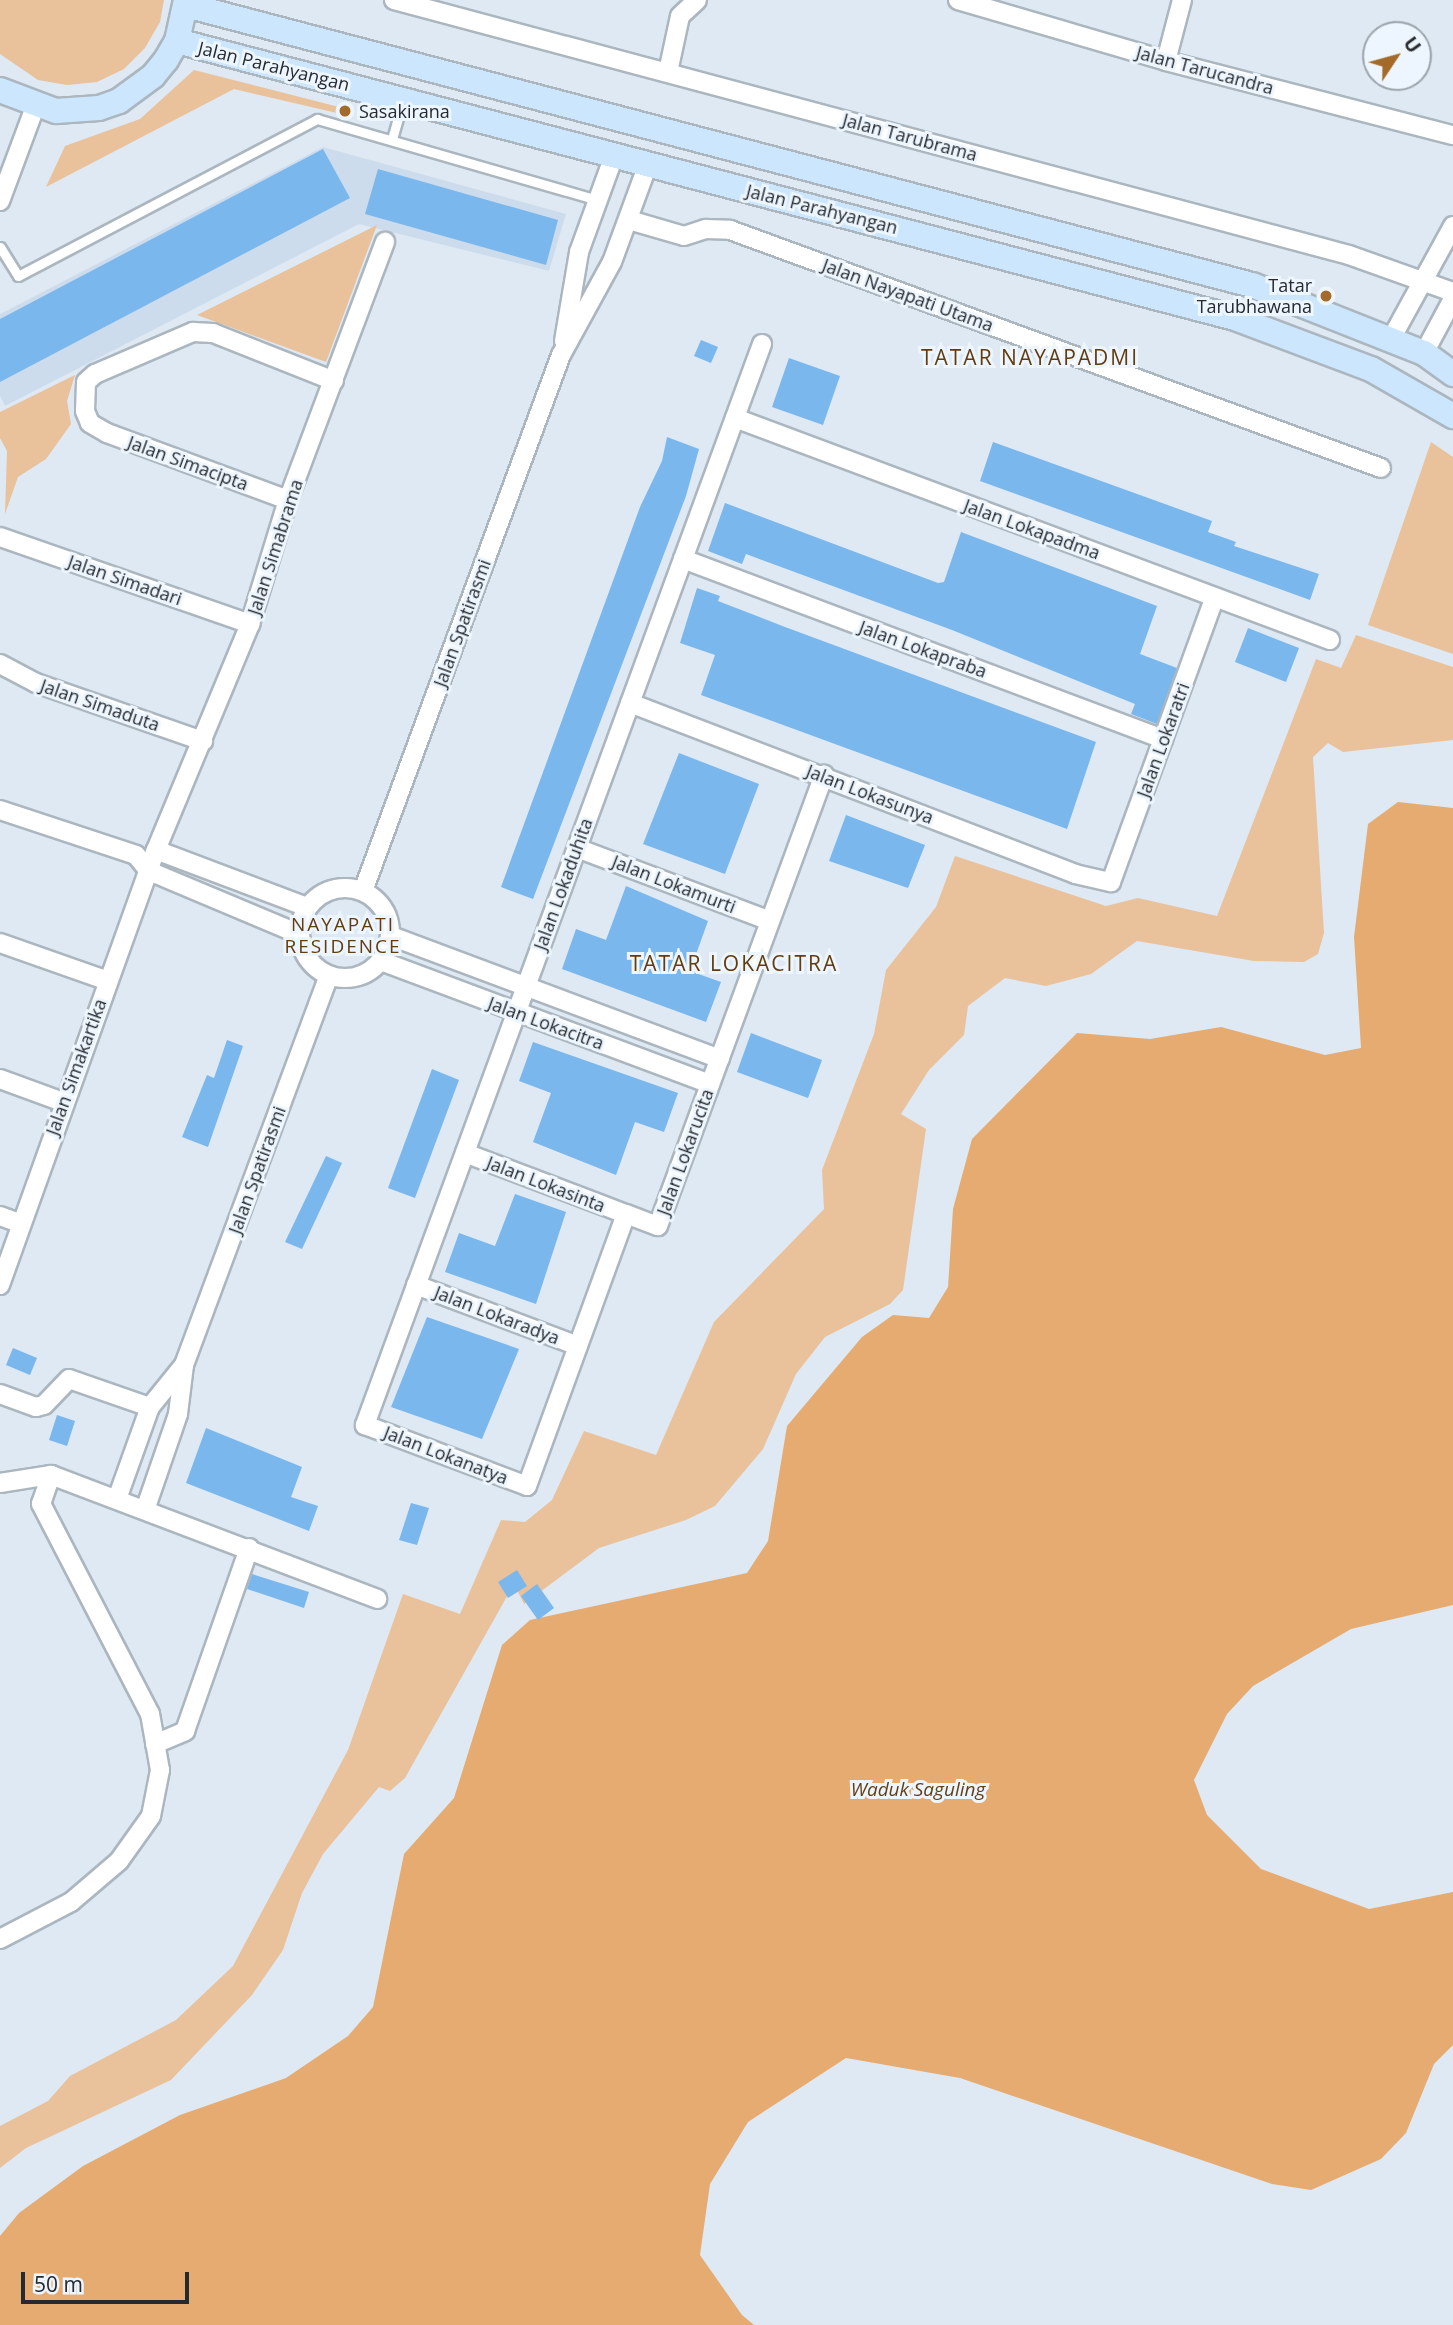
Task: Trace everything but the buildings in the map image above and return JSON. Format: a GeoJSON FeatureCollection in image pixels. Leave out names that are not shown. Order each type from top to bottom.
{"type":"FeatureCollection","features":[{"type":"Feature","properties":{"kind":"main road"},"geometry":{"type":"LineString","coordinates":[[0,90],[36,107],[78,111],[119,101],[153,76],[177,41],[186,2]]}},
{"type":"Feature","properties":{"kind":"main road","name":"Jalan Parahyangan"},"geometry":{"type":"LineString","coordinates":[[186,2],[1252,285],[1424,353],[1453,374]]}},
{"type":"Feature","properties":{"kind":"main road","name":"Jalan Parahyangan"},"geometry":{"type":"LineString","coordinates":[[177,41],[614,156],[1043,264],[1311,343],[1371,369],[1453,416]]}},
{"type":"Feature","properties":{"kind":"main road"},"geometry":{"type":"LineString","coordinates":[[1043,264],[1051,230]]}},
{"type":"Feature","properties":{"kind":"street","name":"Jalan Tarubrama"},"geometry":{"type":"LineString","coordinates":[[394,0],[668,72],[1424,279],[1453,292]]}},
{"type":"Feature","properties":{"kind":"street"},"geometry":{"type":"LineString","coordinates":[[668,72],[681,16],[697,0]]}},
{"type":"Feature","properties":{"kind":"street","name":"Jalan Tarucandra"},"geometry":{"type":"LineString","coordinates":[[958,0],[1166,61],[1453,135]]}},
{"type":"Feature","properties":{"kind":"street"},"geometry":{"type":"LineString","coordinates":[[1166,61],[1182,0]]}},
{"type":"Feature","properties":{"kind":"street"},"geometry":{"type":"LineString","coordinates":[[0,201],[36,107]]}},
{"type":"Feature","properties":{"kind":"street","name":"Jalan Spatirasmi"},"geometry":{"type":"LineString","coordinates":[[561,355],[579,252],[614,156]]}},
{"type":"Feature","properties":{"kind":"street","name":"Jalan Spatirasmi"},"geometry":{"type":"LineString","coordinates":[[363,891],[561,355],[612,262],[648,164]]}},
{"type":"Feature","properties":{"kind":"street","name":"Jalan Nayapati Utama"},"geometry":{"type":"LineString","coordinates":[[629,220],[684,236],[706,229],[730,230],[1381,468]]}},
{"type":"Feature","properties":{"kind":"street"},"geometry":{"type":"LineString","coordinates":[[1391,339],[1453,226]]}},
{"type":"Feature","properties":{"kind":"street","name":"Jalan Simabrama"},"geometry":{"type":"LineString","coordinates":[[156,850],[250,624],[288,500],[386,242]]}},
{"type":"Feature","properties":{"kind":"street"},"geometry":{"type":"LineString","coordinates":[[1424,353],[1453,299]]}},
{"type":"Feature","properties":{"kind":"street","name":"Jalan Simacipta"},"geometry":{"type":"LineString","coordinates":[[288,500],[90,423],[85,411],[86,382],[95,374],[193,332],[213,333],[334,381]]}},
{"type":"Feature","properties":{"kind":"street","name":"Jalan Lokaduhita"},"geometry":{"type":"LineString","coordinates":[[365,1425],[762,344]]}},
{"type":"Feature","properties":{"kind":"street","name":"Jalan Lokapadma"},"geometry":{"type":"LineString","coordinates":[[735,418],[1330,640]]}},
{"type":"Feature","properties":{"kind":"street","name":"Jalan Simadari"},"geometry":{"type":"LineString","coordinates":[[0,537],[250,624]]}},
{"type":"Feature","properties":{"kind":"street","name":"Jalan Lokapraba"},"geometry":{"type":"LineString","coordinates":[[683,559],[1163,738]]}},
{"type":"Feature","properties":{"kind":"street","name":"Jalan Lokaratri"},"geometry":{"type":"LineString","coordinates":[[1111,882],[1215,597]]}},
{"type":"Feature","properties":{"kind":"street","name":"Jalan Simaduta"},"geometry":{"type":"LineString","coordinates":[[0,664],[36,683],[203,741]]}},
{"type":"Feature","properties":{"kind":"street","name":"Jalan Lokasunya"},"geometry":{"type":"LineString","coordinates":[[630,703],[824,775],[1075,874],[1111,882]]}},
{"type":"Feature","properties":{"kind":"street","name":"Jalan Lokarucita"},"geometry":{"type":"LineString","coordinates":[[527,1486],[626,1214],[659,1226],[824,775]]}},
{"type":"Feature","properties":{"kind":"street"},"geometry":{"type":"LineString","coordinates":[[0,810],[135,855],[149,871],[299,933]]}},
{"type":"Feature","properties":{"kind":"street","name":"Jalan Lokamurti"},"geometry":{"type":"LineString","coordinates":[[577,848],[771,921]]}},
{"type":"Feature","properties":{"kind":"street"},"geometry":{"type":"LineString","coordinates":[[135,855],[156,850],[307,907]]}},
{"type":"Feature","properties":{"kind":"street","name":"Jalan Simakartika"},"geometry":{"type":"LineString","coordinates":[[0,1285],[19,1223],[156,850]]}},
{"type":"Feature","properties":{"kind":"street"},"geometry":{"type":"LineString","coordinates":[[338,888],[363,891],[384,910],[391,936],[381,961],[363,975],[329,976],[308,959],[299,933],[307,907],[316,898],[338,888]]}},
{"type":"Feature","properties":{"kind":"street","name":"Jalan Lokacitra"},"geometry":{"type":"LineString","coordinates":[[391,936],[720,1059]]}},
{"type":"Feature","properties":{"kind":"street"},"geometry":{"type":"LineString","coordinates":[[0,943],[108,981]]}},
{"type":"Feature","properties":{"kind":"street","name":"Jalan Lokacitra"},"geometry":{"type":"LineString","coordinates":[[381,961],[710,1084]]}},
{"type":"Feature","properties":{"kind":"street","name":"Jalan Spatirasmi"},"geometry":{"type":"LineString","coordinates":[[145,1510],[178,1414],[184,1365],[329,976]]}},
{"type":"Feature","properties":{"kind":"street"},"geometry":{"type":"LineString","coordinates":[[0,1079],[64,1102]]}},
{"type":"Feature","properties":{"kind":"street","name":"Jalan Lokasinta"},"geometry":{"type":"LineString","coordinates":[[465,1153],[626,1214]]}},
{"type":"Feature","properties":{"kind":"street"},"geometry":{"type":"LineString","coordinates":[[0,1216],[19,1223]]}},
{"type":"Feature","properties":{"kind":"street","name":"Jalan Lokaradya"},"geometry":{"type":"LineString","coordinates":[[416,1285],[578,1346]]}},
{"type":"Feature","properties":{"kind":"street","name":"Jalan Spatirasmi"},"geometry":{"type":"LineString","coordinates":[[117,1499],[150,1407],[184,1365]]}},
{"type":"Feature","properties":{"kind":"street"},"geometry":{"type":"LineString","coordinates":[[0,1394],[36,1407],[44,1405],[69,1379],[150,1407]]}},
{"type":"Feature","properties":{"kind":"street","name":"Jalan Lokanatya"},"geometry":{"type":"LineString","coordinates":[[365,1425],[527,1486]]}},
{"type":"Feature","properties":{"kind":"street"},"geometry":{"type":"LineString","coordinates":[[0,1939],[71,1902],[119,1861],[151,1816],[159,1770],[150,1714],[41,1504],[51,1475]]}},
{"type":"Feature","properties":{"kind":"street"},"geometry":{"type":"LineString","coordinates":[[0,1483],[51,1475],[249,1548],[377,1599]]}},
{"type":"Feature","properties":{"kind":"street"},"geometry":{"type":"LineString","coordinates":[[155,1744],[185,1731],[249,1548]]}},
{"type":"Feature","properties":{"kind":"lane"},"geometry":{"type":"LineString","coordinates":[[392,139],[403,99]]}},
{"type":"Feature","properties":{"kind":"lane"},"geometry":{"type":"LineString","coordinates":[[0,247],[18,276],[317,119],[598,200]]}},
{"type":"Feature","properties":{"kind":"shaded area"},"geometry":{"type":"Polygon","coordinates":[[[0,0],[164,0],[160,22],[145,48],[124,69],[97,82],[67,85],[38,80],[0,54],[0,0]]]}},
{"type":"Feature","properties":{"kind":"shaded area"},"geometry":{"type":"Polygon","coordinates":[[[194,70],[339,107],[337,113],[234,89],[46,187],[65,146],[140,119],[194,70]]]}},
{"type":"Feature","properties":{"kind":"shaded area","name":"Sasakirana"},"geometry":{"type":"Polygon","coordinates":[[[323,147],[566,214],[549,271],[359,224],[5,406],[0,396],[0,314],[323,147]]]}},
{"type":"Feature","properties":{"kind":"shaded area"},"geometry":{"type":"Polygon","coordinates":[[[377,225],[326,362],[197,315],[377,225]]]}},
{"type":"Feature","properties":{"kind":"shaded area"},"geometry":{"type":"Polygon","coordinates":[[[75,375],[67,401],[71,424],[46,459],[18,477],[5,514],[7,451],[0,438],[0,412],[75,375]]]}},
{"type":"Feature","properties":{"kind":"shaded area"},"geometry":{"type":"Polygon","coordinates":[[[1431,442],[1453,457],[1453,654],[1368,625],[1431,442]]]}},
{"type":"Feature","properties":{"kind":"shaded area"},"geometry":{"type":"Polygon","coordinates":[[[1356,635],[1453,667],[1453,740],[1343,752],[1328,743],[1313,757],[1324,933],[1318,954],[1304,962],[1254,961],[1137,941],[1091,974],[1046,986],[1005,978],[968,1006],[964,1035],[929,1070],[901,1114],[926,1129],[903,1290],[890,1304],[825,1337],[796,1374],[763,1449],[715,1506],[686,1520],[599,1548],[524,1604],[514,1584],[405,1778],[390,1791],[379,1787],[323,1854],[302,1893],[283,1950],[252,1995],[171,2080],[26,2148],[0,2168],[0,2126],[48,2101],[70,2076],[176,2020],[233,1966],[348,1750],[403,1594],[460,1614],[501,1520],[525,1522],[552,1500],[584,1431],[656,1455],[714,1322],[824,1209],[822,1170],[874,1034],[886,970],[936,907],[955,856],[1106,906],[1138,898],[1217,916],[1316,659],[1341,668],[1356,635]]]}},
{"type":"Feature","properties":{"kind":"water","name":"Waduk Saguling"},"geometry":{"type":"Polygon","coordinates":[[[1398,802],[1453,808],[1453,1605],[1351,1629],[1253,1686],[1227,1714],[1194,1780],[1207,1815],[1261,1869],[1369,1909],[1453,1892],[1453,2045],[1434,2064],[1406,2133],[1381,2159],[1311,2190],[1272,2184],[960,2078],[846,2058],[748,2122],[710,2184],[700,2255],[742,2315],[754,2325],[0,2325],[0,2236],[19,2213],[83,2166],[180,2115],[286,2078],[348,2036],[373,2007],[404,1854],[454,1798],[502,1645],[530,1620],[747,1573],[768,1541],[787,1426],[862,1337],[893,1315],[929,1318],[948,1287],[953,1209],[972,1139],[1077,1033],[1150,1039],[1221,1027],[1325,1055],[1361,1048],[1354,937],[1368,824],[1398,802]]]}},
{"type":"Feature","properties":{"kind":"place","name":"Sasakirana"},"geometry":{"type":"Point","coordinates":[345,111]}},
{"type":"Feature","properties":{"kind":"place","name":"Tatar Tarubhawana"},"geometry":{"type":"Point","coordinates":[1326,296]}},
{"type":"Feature","properties":{"kind":"district","name":"TATAR NAYAPADMI"},"geometry":{"type":"Point","coordinates":[1030,357]}},
{"type":"Feature","properties":{"kind":"district","name":"NAYAPATI RESIDENCE"},"geometry":{"type":"Point","coordinates":[343,936]}},
{"type":"Feature","properties":{"kind":"district","name":"TATAR LOKACITRA"},"geometry":{"type":"Point","coordinates":[734,963]}}]}
